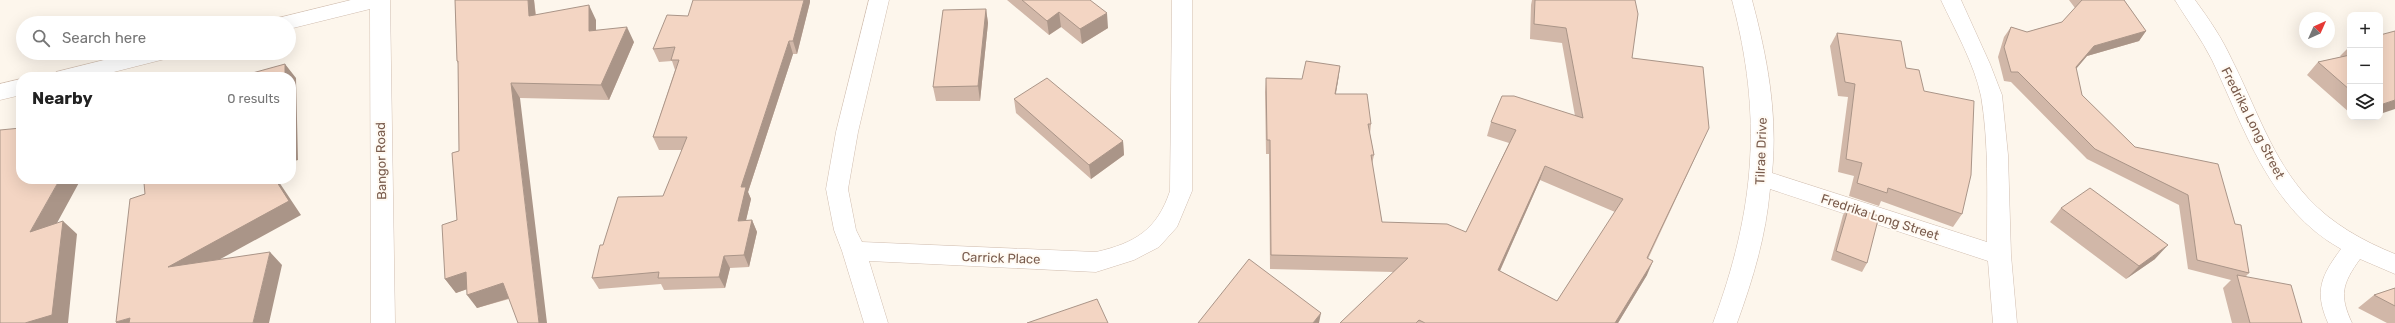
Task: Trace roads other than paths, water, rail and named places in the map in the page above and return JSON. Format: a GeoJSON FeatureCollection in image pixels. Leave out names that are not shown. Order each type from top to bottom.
{"type":"FeatureCollection","features":[{"type":"Feature","properties":{"kind":"street"},"geometry":{"type":"LineString","coordinates":[[296,20],[379,0]]}},
{"type":"Feature","properties":{"kind":"street","name":"Bangor Road"},"geometry":{"type":"LineString","coordinates":[[379,0],[383,323]]}},
{"type":"Feature","properties":{"kind":"street"},"geometry":{"type":"LineString","coordinates":[[876,323],[846,230],[837,189],[847,132],[879,0]]}},
{"type":"Feature","properties":{"kind":"street","name":"Carrick Place"},"geometry":{"type":"LineString","coordinates":[[854,251],[1096,262],[1121,256],[1154,238],[1167,225],[1176,209],[1181,191],[1182,0]]}},
{"type":"Feature","properties":{"kind":"street","name":"Tilrae Drive"},"geometry":{"type":"LineString","coordinates":[[1725,323],[1751,237],[1762,178],[1762,84],[1749,22],[1742,0]]}},
{"type":"Feature","properties":{"kind":"street"},"geometry":{"type":"LineString","coordinates":[[1951,0],[1980,64],[1991,95],[1997,155],[1999,255],[2005,323]]}},
{"type":"Feature","properties":{"kind":"street","name":"Fredrika Long Street"},"geometry":{"type":"LineString","coordinates":[[2185,0],[2209,36],[2266,153],[2283,183],[2302,207],[2320,223],[2356,247],[2395,264]]}},
{"type":"Feature","properties":{"kind":"street"},"geometry":{"type":"LineString","coordinates":[[84,72],[133,60]]}},
{"type":"Feature","properties":{"kind":"street"},"geometry":{"type":"LineString","coordinates":[[0,92],[16,88]]}},
{"type":"Feature","properties":{"kind":"street","name":"Fredrika Long Street"},"geometry":{"type":"LineString","coordinates":[[1762,178],[1999,255]]}},
{"type":"Feature","properties":{"kind":"street"},"geometry":{"type":"LineString","coordinates":[[2340,323],[2330,301],[2332,280],[2356,247]]}}]}
